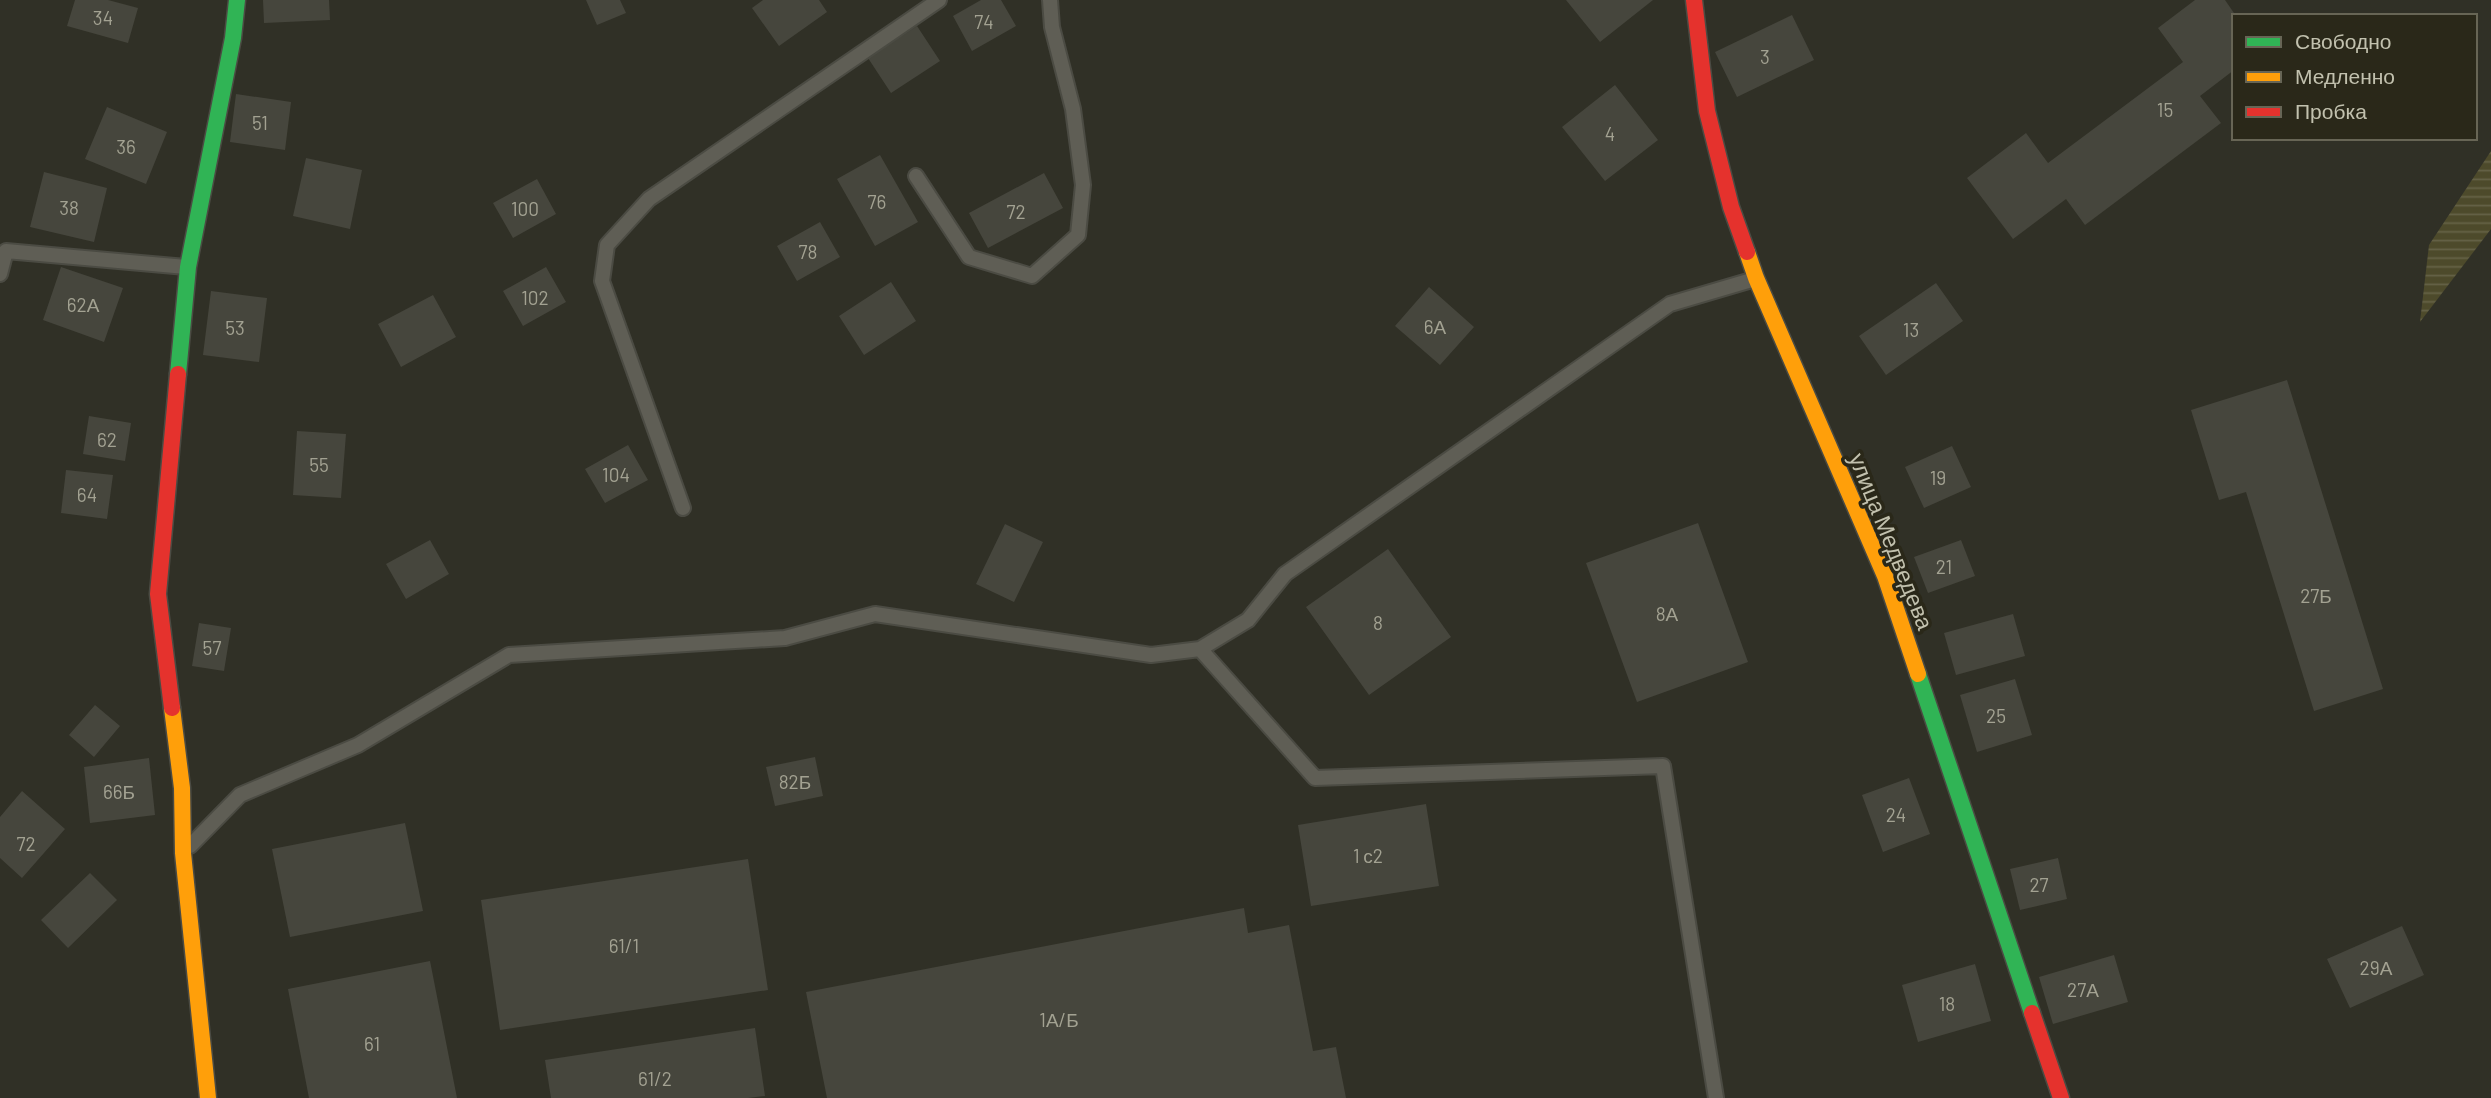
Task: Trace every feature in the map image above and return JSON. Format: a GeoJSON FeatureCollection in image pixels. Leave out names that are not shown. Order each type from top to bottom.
{"type":"FeatureCollection","features":[{"type":"Feature","properties":{"kind":"street"},"geometry":{"type":"LineString","coordinates":[[208,1098],[183,853],[181,788],[158,594],[188,267],[233,38],[237,0]]}},
{"type":"Feature","properties":{"kind":"street","name":"улица Медведева"},"geometry":{"type":"LineString","coordinates":[[1693,0],[1707,111],[1731,207],[1756,278],[1885,576],[2061,1098]]}},
{"type":"Feature","properties":{"kind":"lane"},"geometry":{"type":"LineString","coordinates":[[683,508],[602,281],[607,245],[649,199],[939,0]]}},
{"type":"Feature","properties":{"kind":"lane"},"geometry":{"type":"LineString","coordinates":[[916,176],[969,257],[1032,276],[1078,235],[1083,185],[1073,108],[1052,27],[1051,0]]}},
{"type":"Feature","properties":{"kind":"lane"},"geometry":{"type":"LineString","coordinates":[[0,274],[6,251],[188,267]]}},
{"type":"Feature","properties":{"kind":"lane"},"geometry":{"type":"LineString","coordinates":[[183,853],[240,794],[358,745],[509,655],[785,638],[876,614],[1150,655],[1200,649],[1248,620],[1285,574],[1670,304],[1756,278]]}},
{"type":"Feature","properties":{"kind":"lane"},"geometry":{"type":"LineString","coordinates":[[1200,649],[1315,778],[1663,766],[1716,1098]]}},
{"type":"Feature","properties":{"kind":"shaded area"},"geometry":{"type":"Polygon","coordinates":[[[2491,151],[2491,229],[2420,322],[2429,245],[2491,151]]]}},
{"type":"Feature","properties":{"kind":"building"},"geometry":{"type":"Polygon","coordinates":[[[75,0],[108,0],[138,8],[128,43],[67,26],[75,0]]]}},
{"type":"Feature","properties":{"kind":"building"},"geometry":{"type":"Polygon","coordinates":[[[263,0],[329,0],[330,20],[264,23],[263,0]]]}},
{"type":"Feature","properties":{"kind":"building"},"geometry":{"type":"Polygon","coordinates":[[[586,0],[620,0],[626,13],[597,25],[586,0]]]}},
{"type":"Feature","properties":{"kind":"building"},"geometry":{"type":"Polygon","coordinates":[[[763,0],[819,0],[827,12],[779,46],[752,8],[763,0]]]}},
{"type":"Feature","properties":{"kind":"building"},"geometry":{"type":"Polygon","coordinates":[[[981,0],[1001,0],[1016,26],[972,51],[953,16],[981,0]]]}},
{"type":"Feature","properties":{"kind":"building"},"geometry":{"type":"Polygon","coordinates":[[[1566,0],[1653,0],[1600,42],[1566,0]]]}},
{"type":"Feature","properties":{"kind":"building"},"geometry":{"type":"Polygon","coordinates":[[[2195,0],[2225,0],[2235,14],[2232,14],[2232,72],[2200,96],[2221,123],[2085,225],[2066,199],[2013,239],[1967,178],[2026,133],[2048,163],[2183,62],[2158,28],[2195,0]]]}},
{"type":"Feature","properties":{"kind":"building"},"geometry":{"type":"Polygon","coordinates":[[[1792,15],[1814,60],[1737,97],[1715,52],[1792,15]]]}},
{"type":"Feature","properties":{"kind":"building"},"geometry":{"type":"Polygon","coordinates":[[[917,26],[940,61],[891,93],[868,58],[917,26]]]}},
{"type":"Feature","properties":{"kind":"building"},"geometry":{"type":"Polygon","coordinates":[[[1615,85],[1658,140],[1605,181],[1562,127],[1615,85]]]}},
{"type":"Feature","properties":{"kind":"building"},"geometry":{"type":"Polygon","coordinates":[[[236,94],[291,102],[285,150],[230,142],[236,94]]]}},
{"type":"Feature","properties":{"kind":"building"},"geometry":{"type":"Polygon","coordinates":[[[107,107],[167,132],[146,184],[85,159],[107,107]]]}},
{"type":"Feature","properties":{"kind":"building"},"geometry":{"type":"Polygon","coordinates":[[[880,155],[918,222],[875,246],[837,179],[880,155]]]}},
{"type":"Feature","properties":{"kind":"building"},"geometry":{"type":"Polygon","coordinates":[[[306,158],[362,170],[350,229],[293,216],[306,158]]]}},
{"type":"Feature","properties":{"kind":"building"},"geometry":{"type":"Polygon","coordinates":[[[44,172],[107,188],[94,242],[30,227],[44,172]]]}},
{"type":"Feature","properties":{"kind":"building"},"geometry":{"type":"Polygon","coordinates":[[[1044,173],[1063,208],[988,248],[969,213],[1044,173]]]}},
{"type":"Feature","properties":{"kind":"building"},"geometry":{"type":"Polygon","coordinates":[[[537,179],[556,214],[513,238],[493,203],[537,179]]]}},
{"type":"Feature","properties":{"kind":"building"},"geometry":{"type":"Polygon","coordinates":[[[820,222],[840,257],[797,281],[777,246],[820,222]]]}},
{"type":"Feature","properties":{"kind":"building"},"geometry":{"type":"Polygon","coordinates":[[[61,267],[123,288],[104,342],[43,320],[61,267]]]}},
{"type":"Feature","properties":{"kind":"building"},"geometry":{"type":"Polygon","coordinates":[[[546,267],[566,302],[523,326],[503,291],[546,267]]]}},
{"type":"Feature","properties":{"kind":"building"},"geometry":{"type":"Polygon","coordinates":[[[891,282],[916,321],[864,355],[839,316],[891,282]]]}},
{"type":"Feature","properties":{"kind":"building"},"geometry":{"type":"Polygon","coordinates":[[[1936,283],[1963,321],[1886,375],[1859,336],[1936,283]]]}},
{"type":"Feature","properties":{"kind":"building"},"geometry":{"type":"Polygon","coordinates":[[[1429,287],[1474,327],[1440,365],[1395,326],[1429,287]]]}},
{"type":"Feature","properties":{"kind":"building"},"geometry":{"type":"Polygon","coordinates":[[[211,291],[267,298],[259,362],[203,355],[211,291]]]}},
{"type":"Feature","properties":{"kind":"building"},"geometry":{"type":"Polygon","coordinates":[[[433,295],[456,337],[401,367],[378,324],[433,295]]]}},
{"type":"Feature","properties":{"kind":"building"},"geometry":{"type":"Polygon","coordinates":[[[2287,380],[2383,689],[2314,711],[2246,492],[2219,500],[2191,410],[2287,380]]]}},
{"type":"Feature","properties":{"kind":"building"},"geometry":{"type":"Polygon","coordinates":[[[89,416],[131,423],[125,461],[83,454],[89,416]]]}},
{"type":"Feature","properties":{"kind":"building"},"geometry":{"type":"Polygon","coordinates":[[[297,431],[346,434],[341,498],[293,495],[297,431]]]}},
{"type":"Feature","properties":{"kind":"building"},"geometry":{"type":"Polygon","coordinates":[[[628,445],[648,480],[605,503],[585,469],[628,445]]]}},
{"type":"Feature","properties":{"kind":"building"},"geometry":{"type":"Polygon","coordinates":[[[1952,446],[1971,487],[1924,508],[1905,467],[1952,446]]]}},
{"type":"Feature","properties":{"kind":"building"},"geometry":{"type":"Polygon","coordinates":[[[66,470],[113,475],[107,519],[61,513],[66,470]]]}},
{"type":"Feature","properties":{"kind":"building"},"geometry":{"type":"Polygon","coordinates":[[[1698,523],[1748,662],[1637,702],[1586,563],[1698,523]]]}},
{"type":"Feature","properties":{"kind":"building"},"geometry":{"type":"Polygon","coordinates":[[[1005,524],[1043,542],[1014,602],[976,584],[1005,524]]]}},
{"type":"Feature","properties":{"kind":"building"},"geometry":{"type":"Polygon","coordinates":[[[430,540],[449,574],[406,599],[386,564],[430,540]]]}},
{"type":"Feature","properties":{"kind":"building"},"geometry":{"type":"Polygon","coordinates":[[[1961,540],[1975,576],[1928,593],[1914,557],[1961,540]]]}},
{"type":"Feature","properties":{"kind":"building"},"geometry":{"type":"Polygon","coordinates":[[[1388,549],[1451,637],[1369,695],[1306,607],[1388,549]]]}},
{"type":"Feature","properties":{"kind":"building"},"geometry":{"type":"Polygon","coordinates":[[[2013,614],[2025,656],[1956,675],[1944,633],[2013,614]]]}},
{"type":"Feature","properties":{"kind":"building"},"geometry":{"type":"Polygon","coordinates":[[[199,623],[231,628],[224,671],[192,666],[199,623]]]}},
{"type":"Feature","properties":{"kind":"building"},"geometry":{"type":"Polygon","coordinates":[[[2015,679],[2032,735],[1977,752],[1960,695],[2015,679]]]}},
{"type":"Feature","properties":{"kind":"building"},"geometry":{"type":"Polygon","coordinates":[[[95,705],[120,726],[94,757],[69,735],[95,705]]]}},
{"type":"Feature","properties":{"kind":"building"},"geometry":{"type":"Polygon","coordinates":[[[815,757],[823,796],[775,806],[766,767],[815,757]]]}},
{"type":"Feature","properties":{"kind":"building"},"geometry":{"type":"Polygon","coordinates":[[[149,758],[155,815],[90,823],[84,767],[149,758]]]}},
{"type":"Feature","properties":{"kind":"building"},"geometry":{"type":"Polygon","coordinates":[[[1909,778],[1930,834],[1883,852],[1862,795],[1909,778]]]}},
{"type":"Feature","properties":{"kind":"building"},"geometry":{"type":"Polygon","coordinates":[[[22,791],[65,829],[22,878],[0,858],[0,817],[22,791]]]}},
{"type":"Feature","properties":{"kind":"building"},"geometry":{"type":"Polygon","coordinates":[[[1426,804],[1439,886],[1311,906],[1298,825],[1426,804]]]}},
{"type":"Feature","properties":{"kind":"building"},"geometry":{"type":"Polygon","coordinates":[[[405,823],[423,911],[290,937],[272,849],[405,823]]]}},
{"type":"Feature","properties":{"kind":"building"},"geometry":{"type":"Polygon","coordinates":[[[2058,858],[2067,899],[2020,910],[2010,869],[2058,858]]]}},
{"type":"Feature","properties":{"kind":"building"},"geometry":{"type":"Polygon","coordinates":[[[748,859],[768,990],[500,1030],[481,900],[748,859]]]}},
{"type":"Feature","properties":{"kind":"building"},"geometry":{"type":"Polygon","coordinates":[[[90,873],[117,900],[68,948],[41,920],[90,873]]]}},
{"type":"Feature","properties":{"kind":"building"},"geometry":{"type":"Polygon","coordinates":[[[1244,908],[1248,933],[1289,925],[1313,1051],[1336,1047],[1346,1098],[827,1098],[806,992],[1244,908]]]}},
{"type":"Feature","properties":{"kind":"building"},"geometry":{"type":"Polygon","coordinates":[[[2402,926],[2424,975],[2350,1008],[2327,959],[2402,926]]]}},
{"type":"Feature","properties":{"kind":"building"},"geometry":{"type":"Polygon","coordinates":[[[2114,955],[2128,1002],[2053,1024],[2039,977],[2114,955]]]}},
{"type":"Feature","properties":{"kind":"building"},"geometry":{"type":"Polygon","coordinates":[[[430,961],[457,1098],[309,1098],[288,989],[430,961]]]}},
{"type":"Feature","properties":{"kind":"building"},"geometry":{"type":"Polygon","coordinates":[[[1975,964],[1991,1021],[1918,1042],[1902,985],[1975,964]]]}},
{"type":"Feature","properties":{"kind":"building"},"geometry":{"type":"Polygon","coordinates":[[[755,1028],[765,1096],[551,1098],[545,1060],[755,1028]]]}},
{"type":"Feature","properties":{"kind":"traffic: fast"},"geometry":{"type":"LineString","coordinates":[[178,374],[188,267],[233,38],[237,0]]}},
{"type":"Feature","properties":{"kind":"traffic: fast"},"geometry":{"type":"LineString","coordinates":[[1918,674],[2032,1013]]}},
{"type":"Feature","properties":{"kind":"traffic: slow"},"geometry":{"type":"LineString","coordinates":[[1747,252],[1885,576],[1918,674]]}},
{"type":"Feature","properties":{"kind":"traffic: slow"},"geometry":{"type":"LineString","coordinates":[[172,708],[182,788],[183,853],[208,1098]]}},
{"type":"Feature","properties":{"kind":"traffic: jam"},"geometry":{"type":"LineString","coordinates":[[1694,0],[1707,111],[1731,207],[1747,252]]}},
{"type":"Feature","properties":{"kind":"traffic: jam"},"geometry":{"type":"LineString","coordinates":[[172,708],[158,594],[178,374]]}},
{"type":"Feature","properties":{"kind":"traffic: jam"},"geometry":{"type":"LineString","coordinates":[[2032,1013],[2061,1098]]}}]}
